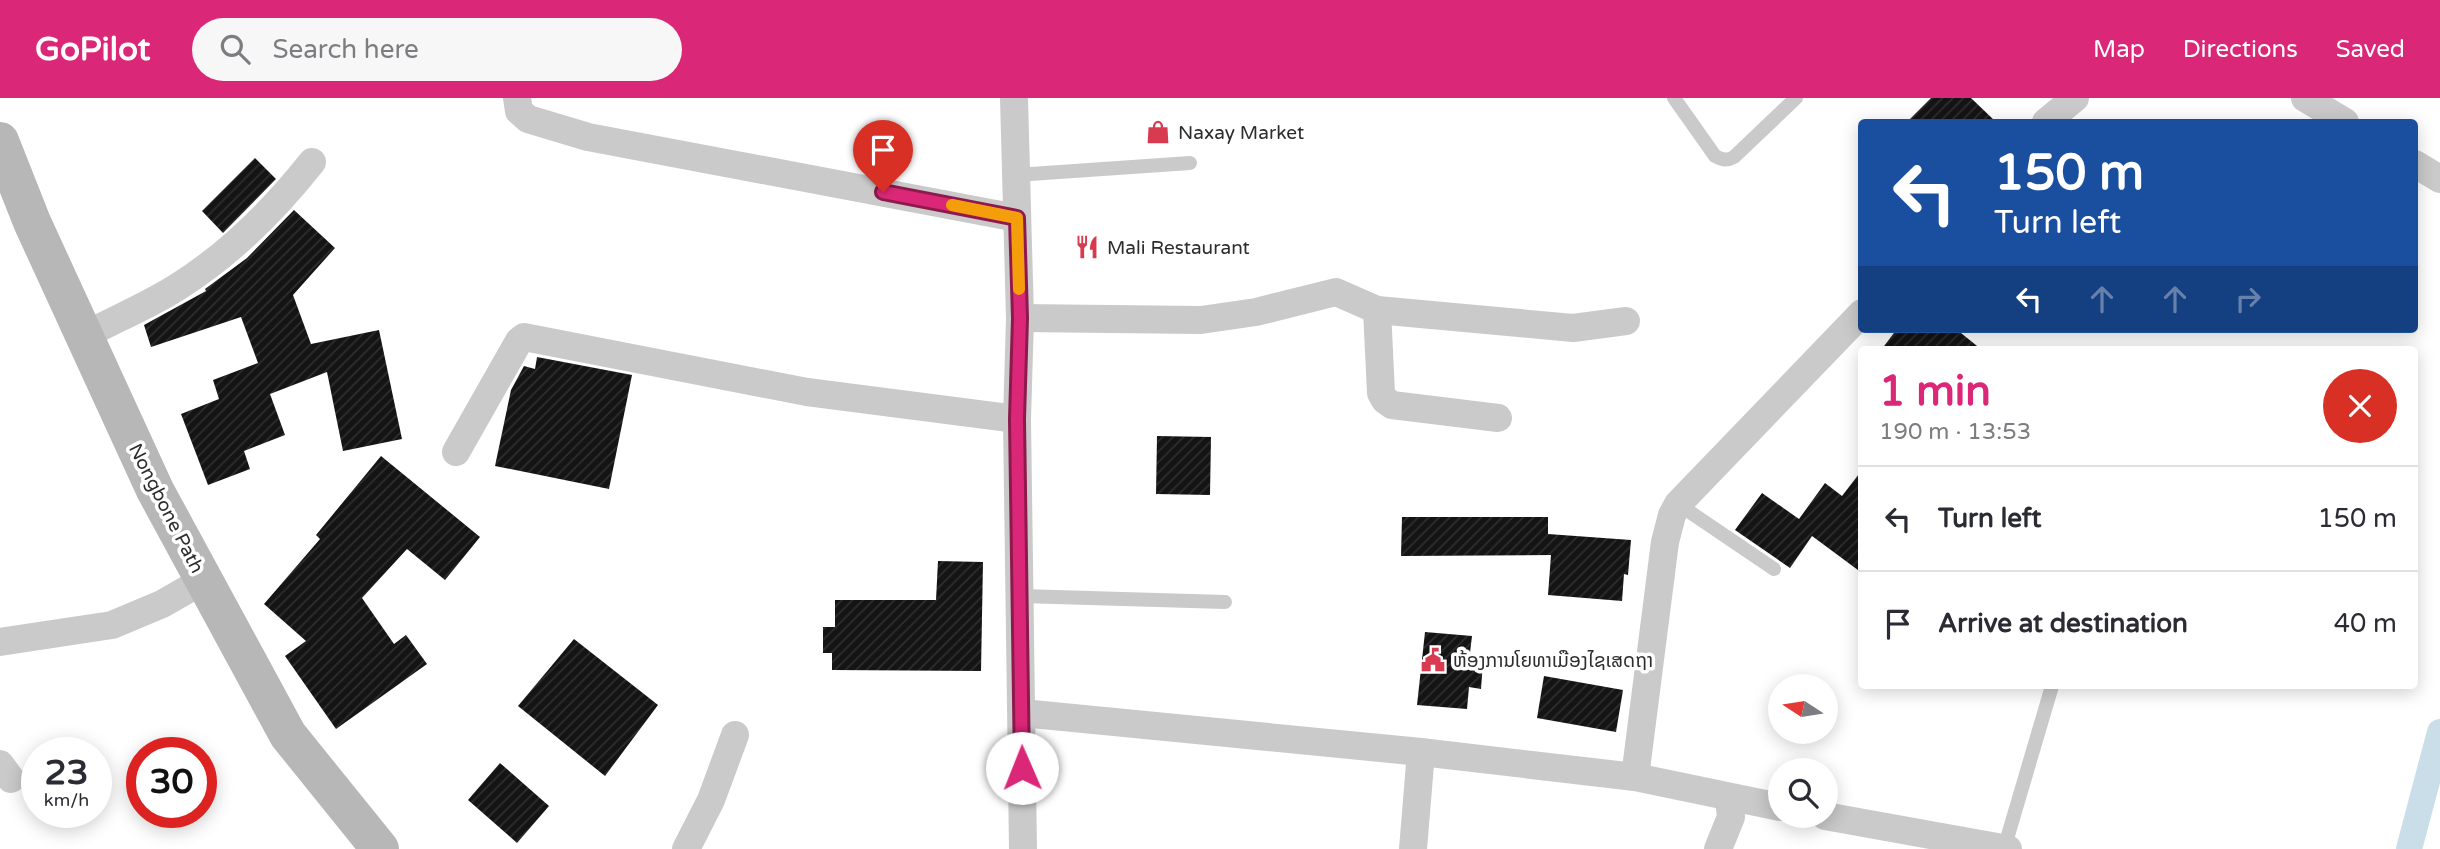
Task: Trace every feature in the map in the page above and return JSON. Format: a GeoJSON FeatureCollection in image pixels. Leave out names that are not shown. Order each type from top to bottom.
{"type":"FeatureCollection","features":[{"type":"Feature","properties":{"kind":"street"},"geometry":{"type":"LineString","coordinates":[[517,98],[519,111],[528,119],[588,137],[1017,218]]}},
{"type":"Feature","properties":{"kind":"street"},"geometry":{"type":"LineString","coordinates":[[1014,98],[1020,318],[1017,419],[1023,849]]}},
{"type":"Feature","properties":{"kind":"street"},"geometry":{"type":"LineString","coordinates":[[2050,119],[2075,98]]}},
{"type":"Feature","properties":{"kind":"street"},"geometry":{"type":"LineString","coordinates":[[2305,98],[2341,119]]}},
{"type":"Feature","properties":{"kind":"street","name":"Nongbone Path"},"geometry":{"type":"LineString","coordinates":[[4,162],[155,490],[288,735],[380,849]]}},
{"type":"Feature","properties":{"kind":"street"},"geometry":{"type":"LineString","coordinates":[[84,336],[178,287],[245,236],[291,189],[312,162]]}},
{"type":"Feature","properties":{"kind":"street"},"geometry":{"type":"LineString","coordinates":[[2418,166],[2440,179]]}},
{"type":"Feature","properties":{"kind":"street"},"geometry":{"type":"LineString","coordinates":[[0,213],[41,242]]}},
{"type":"Feature","properties":{"kind":"street"},"geometry":{"type":"LineString","coordinates":[[1020,318],[1201,320],[1256,312],[1336,292],[1377,310],[1573,328],[1626,321]]}},
{"type":"Feature","properties":{"kind":"street"},"geometry":{"type":"LineString","coordinates":[[1377,310],[1381,393],[1385,400],[1392,405],[1498,418]]}},
{"type":"Feature","properties":{"kind":"street"},"geometry":{"type":"LineString","coordinates":[[1635,777],[1665,542],[1672,515],[1678,504],[1858,317]]}},
{"type":"Feature","properties":{"kind":"street"},"geometry":{"type":"LineString","coordinates":[[456,452],[519,341],[524,337],[807,392],[1017,419]]}},
{"type":"Feature","properties":{"kind":"street"},"geometry":{"type":"LineString","coordinates":[[0,642],[111,625],[162,604],[204,580]]}},
{"type":"Feature","properties":{"kind":"street"},"geometry":{"type":"LineString","coordinates":[[1021,713],[1421,752],[1635,777],[1768,805]]}},
{"type":"Feature","properties":{"kind":"street"},"geometry":{"type":"LineString","coordinates":[[686,849],[710,800],[735,735]]}},
{"type":"Feature","properties":{"kind":"street"},"geometry":{"type":"LineString","coordinates":[[1413,849],[1421,752]]}},
{"type":"Feature","properties":{"kind":"street"},"geometry":{"type":"LineString","coordinates":[[1718,849],[1731,817],[1730,798]]}},
{"type":"Feature","properties":{"kind":"street"},"geometry":{"type":"LineString","coordinates":[[1838,818],[2006,849]]}},
{"type":"Feature","properties":{"kind":"lane"},"geometry":{"type":"LineString","coordinates":[[1674,98],[1715,156],[1721,160],[1734,158],[1796,98]]}},
{"type":"Feature","properties":{"kind":"lane"},"geometry":{"type":"LineString","coordinates":[[1015,175],[1189,163]]}},
{"type":"Feature","properties":{"kind":"lane"},"geometry":{"type":"LineString","coordinates":[[1678,504],[1774,569]]}},
{"type":"Feature","properties":{"kind":"lane"},"geometry":{"type":"LineString","coordinates":[[1021,596],[1225,602]]}},
{"type":"Feature","properties":{"kind":"lane"},"geometry":{"type":"LineString","coordinates":[[2006,849],[2051,689]]}},
{"type":"Feature","properties":{"kind":"building"},"geometry":{"type":"Polygon","coordinates":[[[1931,98],[1971,98],[1993,119],[1910,119],[1931,98]]]}},
{"type":"Feature","properties":{"kind":"building"},"geometry":{"type":"Polygon","coordinates":[[[255,158],[276,179],[223,233],[202,211],[255,158]]]}},
{"type":"Feature","properties":{"kind":"building"},"geometry":{"type":"Polygon","coordinates":[[[294,210],[335,248],[293,295],[311,344],[379,330],[402,439],[343,451],[327,372],[270,394],[285,435],[244,451],[250,469],[208,485],[181,414],[219,399],[213,380],[258,363],[241,317],[151,347],[144,325],[206,291],[205,289],[247,258],[294,210]]]}},
{"type":"Feature","properties":{"kind":"building"},"geometry":{"type":"Polygon","coordinates":[[[1894,333],[1961,333],[1977,346],[1884,346],[1894,333]]]}},
{"type":"Feature","properties":{"kind":"building"},"geometry":{"type":"Polygon","coordinates":[[[537,357],[632,375],[609,489],[495,466],[511,390],[524,366],[535,369],[537,357]]]}},
{"type":"Feature","properties":{"kind":"building"},"geometry":{"type":"Polygon","coordinates":[[[1157,436],[1211,437],[1210,495],[1156,494],[1157,436]]]}},
{"type":"Feature","properties":{"kind":"building"},"geometry":{"type":"Polygon","coordinates":[[[381,456],[480,537],[445,580],[407,549],[362,598],[394,644],[406,635],[427,664],[336,729],[285,656],[306,641],[264,604],[320,539],[316,535],[381,456]]]}},
{"type":"Feature","properties":{"kind":"building"},"geometry":{"type":"Polygon","coordinates":[[[1858,475],[1858,570],[1812,536],[1790,568],[1735,530],[1762,493],[1799,519],[1825,483],[1842,496],[1858,475]]]}},
{"type":"Feature","properties":{"kind":"building"},"geometry":{"type":"Polygon","coordinates":[[[1402,517],[1548,517],[1548,534],[1631,540],[1628,575],[1624,574],[1622,601],[1548,595],[1551,555],[1401,556],[1402,517]]]}},
{"type":"Feature","properties":{"kind":"building"},"geometry":{"type":"Polygon","coordinates":[[[938,561],[983,562],[981,671],[832,670],[832,653],[823,653],[823,627],[835,627],[835,600],[936,600],[938,561]]]}},
{"type":"Feature","properties":{"kind":"building"},"geometry":{"type":"Polygon","coordinates":[[[1425,632],[1472,636],[1469,661],[1483,662],[1481,689],[1469,687],[1467,709],[1417,705],[1425,632]]]}},
{"type":"Feature","properties":{"kind":"building"},"geometry":{"type":"Polygon","coordinates":[[[574,639],[658,705],[605,776],[518,706],[574,639]]]}},
{"type":"Feature","properties":{"kind":"building"},"geometry":{"type":"Polygon","coordinates":[[[1544,676],[1623,690],[1616,732],[1537,718],[1544,676]]]}},
{"type":"Feature","properties":{"kind":"building"},"geometry":{"type":"Polygon","coordinates":[[[500,763],[549,806],[517,843],[468,800],[500,763]]]}},
{"type":"Feature","properties":{"kind":"waterway"},"geometry":{"type":"LineString","coordinates":[[2409,849],[2440,732]]}},
{"type":"Feature","properties":{"kind":"slow traffic"},"geometry":{"type":"LineString","coordinates":[[952,205],[1017,218],[1019,289]]}},
{"type":"Feature","properties":{"kind":"place","name":"Naxay Market"},"geometry":{"type":"Point","coordinates":[1158,132]}},
{"type":"Feature","properties":{"kind":"place","name":"Mali Restaurant"},"geometry":{"type":"Point","coordinates":[1087,247]}},
{"type":"Feature","properties":{"kind":"place","name":"ຫ້ອງການໂຍທາເມືອງໄຊເສດຖາ"},"geometry":{"type":"Point","coordinates":[1433,660]}},
{"type":"Feature","properties":{"kind":"route"},"geometry":{"type":"LineString","coordinates":[[883,192],[1017,218],[1022,768]]}}]}
